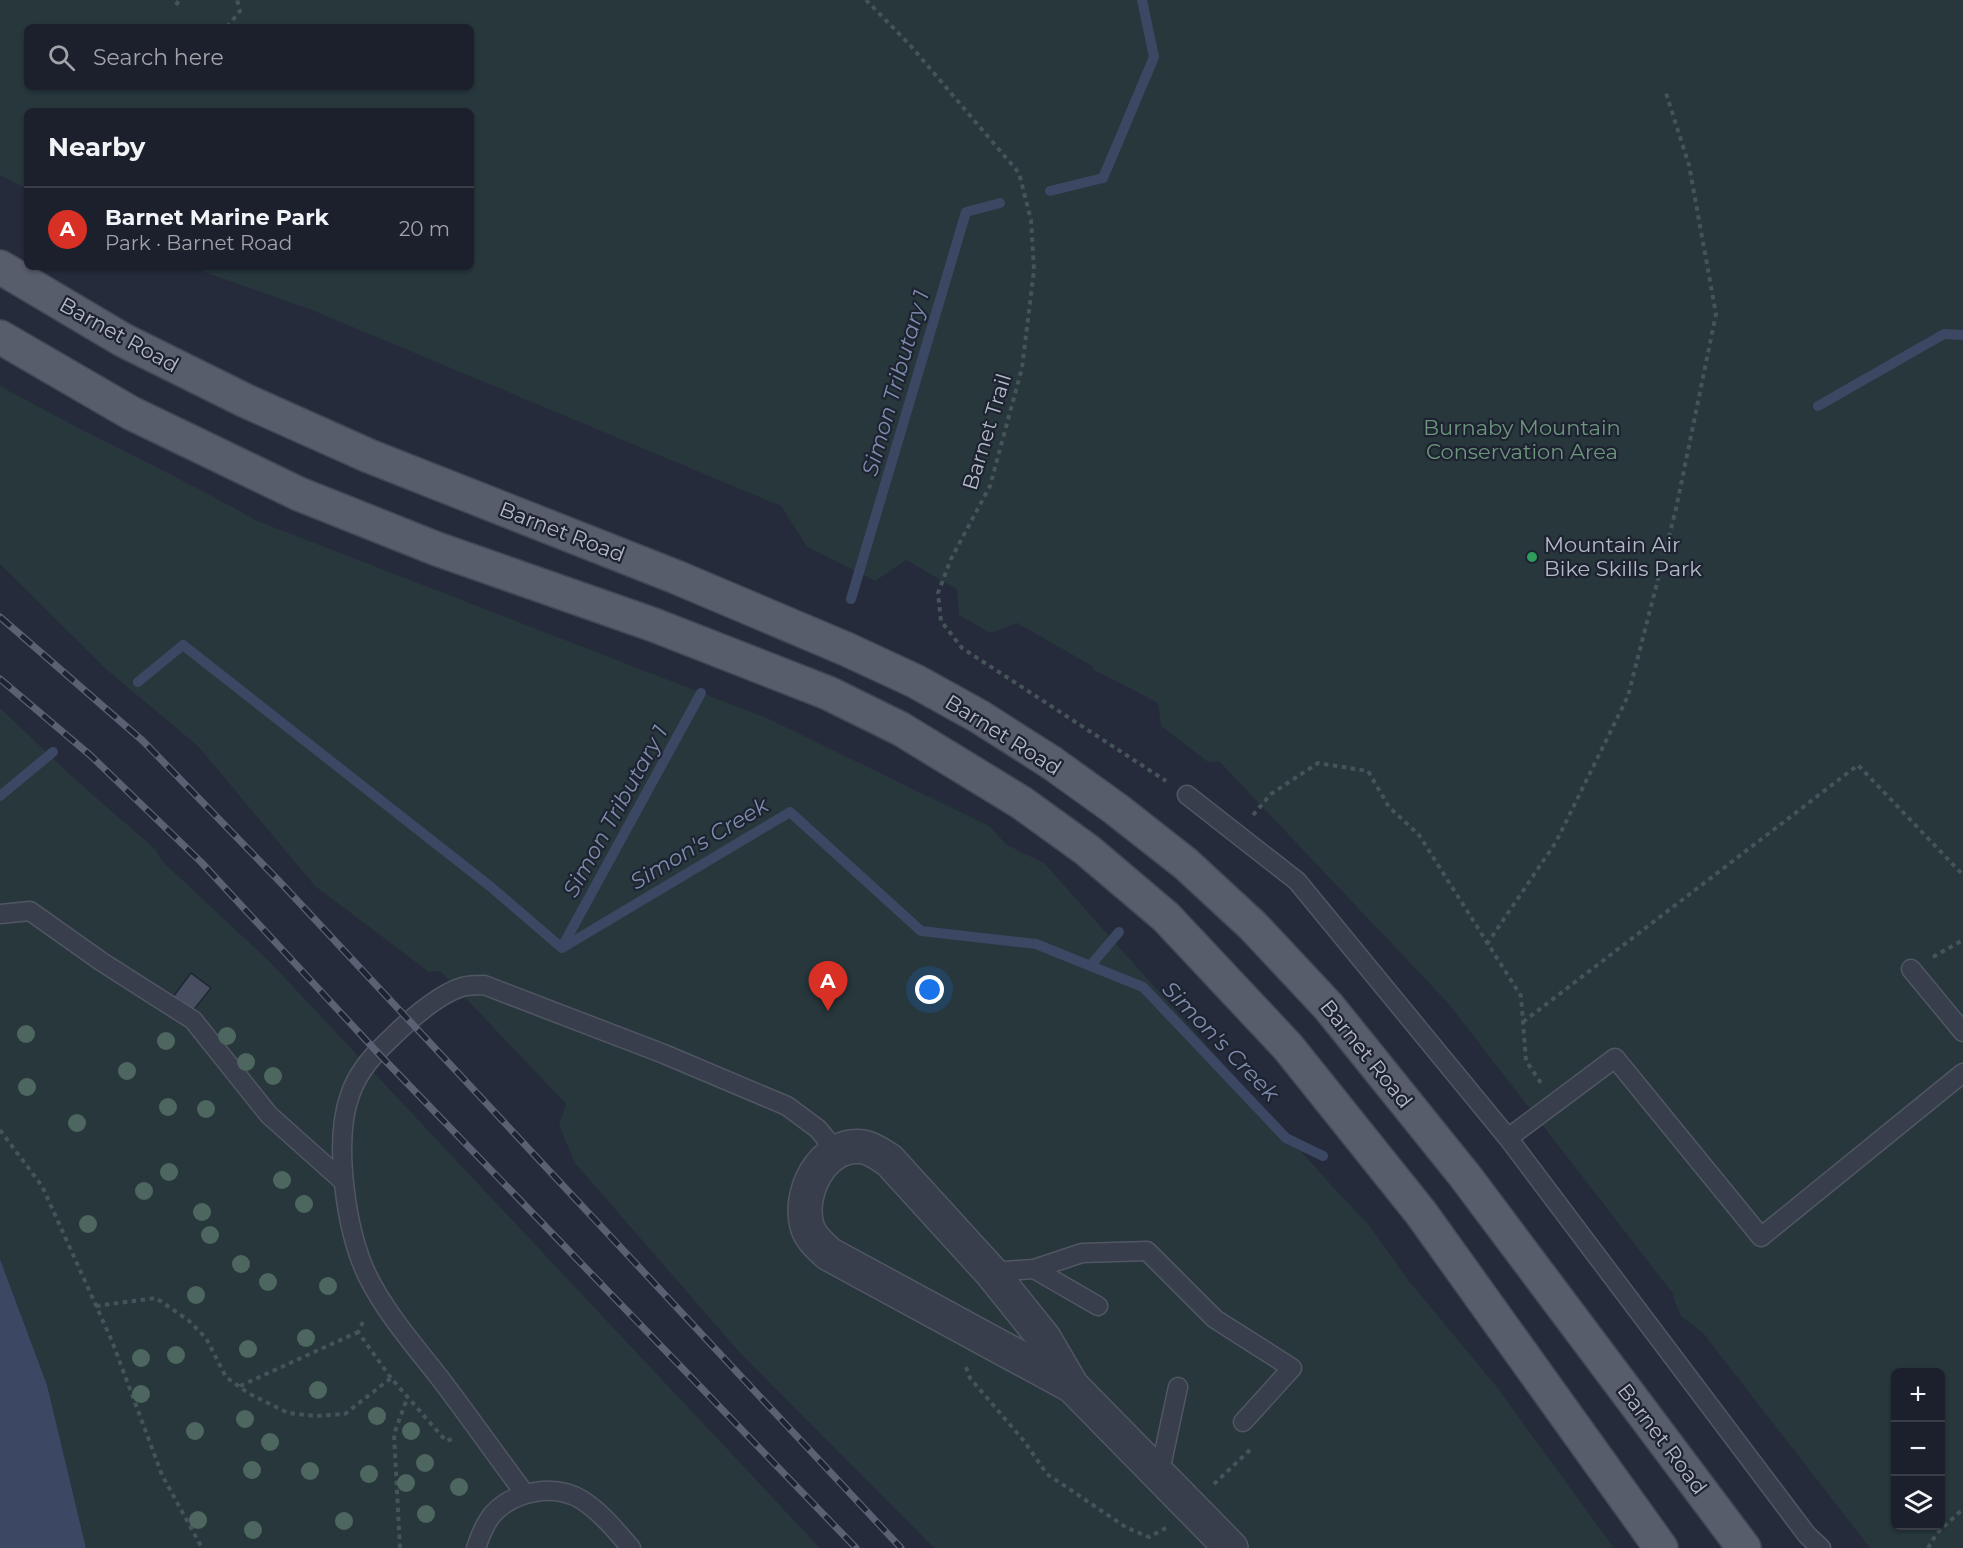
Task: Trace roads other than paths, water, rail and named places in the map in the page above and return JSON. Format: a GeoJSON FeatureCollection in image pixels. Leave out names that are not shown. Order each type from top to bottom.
{"type":"FeatureCollection","features":[{"type":"Feature","properties":{"kind":"main road","name":"Barnet Road"},"geometry":{"type":"LineString","coordinates":[[0,267],[123,340],[266,410],[369,456],[676,577],[846,649],[915,681],[981,717],[1052,763],[1116,810],[1186,864],[1253,926],[1328,1006],[1465,1176],[1744,1548]]}},
{"type":"Feature","properties":{"kind":"main road"},"geometry":{"type":"LineString","coordinates":[[0,337],[131,413],[299,494],[437,549],[654,625],[828,693],[901,729],[1022,803],[1087,850],[1166,917],[1288,1047],[1421,1213],[1661,1548]]}},
{"type":"Feature","properties":{"kind":"street"},"geometry":{"type":"LineString","coordinates":[[1072,1386],[829,1254],[809,1232],[804,1204],[807,1189],[815,1173],[837,1152],[847,1148],[863,1147],[875,1150],[889,1160],[991,1272],[1044,1338],[1072,1386],[1231,1548]]}},
{"type":"Feature","properties":{"kind":"lane"},"geometry":{"type":"LineString","coordinates":[[1187,795],[1296,881],[1508,1138],[1807,1535],[1821,1548]]}},
{"type":"Feature","properties":{"kind":"lane"},"geometry":{"type":"LineString","coordinates":[[0,914],[30,911],[102,962],[193,1020],[269,1115],[344,1182]]}},
{"type":"Feature","properties":{"kind":"lane"},"geometry":{"type":"LineString","coordinates":[[1911,969],[1963,1032]]}},
{"type":"Feature","properties":{"kind":"lane"},"geometry":{"type":"LineString","coordinates":[[525,1494],[395,1320],[368,1277],[359,1253],[344,1182],[343,1118],[350,1094],[362,1070],[408,1021],[454,990],[471,985],[484,985],[664,1054],[787,1106],[818,1129],[837,1152]]}},
{"type":"Feature","properties":{"kind":"lane"},"geometry":{"type":"LineString","coordinates":[[1508,1138],[1615,1058],[1761,1238],[1963,1073]]}},
{"type":"Feature","properties":{"kind":"lane"},"geometry":{"type":"LineString","coordinates":[[991,1272],[1034,1269],[1083,1253],[1147,1251],[1215,1320],[1292,1368],[1243,1422]]}},
{"type":"Feature","properties":{"kind":"lane"},"geometry":{"type":"LineString","coordinates":[[1034,1269],[1098,1306]]}},
{"type":"Feature","properties":{"kind":"lane"},"geometry":{"type":"LineString","coordinates":[[1159,1476],[1178,1387]]}},
{"type":"Feature","properties":{"kind":"lane"},"geometry":{"type":"LineString","coordinates":[[476,1548],[482,1530],[493,1514],[508,1502],[525,1494],[543,1491],[562,1492],[581,1499],[601,1515],[631,1548]]}},
{"type":"Feature","properties":{"kind":"water"},"geometry":{"type":"Polygon","coordinates":[[[0,1259],[47,1385],[86,1548],[0,1548],[0,1259]]]}},
{"type":"Feature","properties":{"kind":"waterway"},"geometry":{"type":"LineString","coordinates":[[1050,191],[1103,178],[1154,57],[1142,0]]}},
{"type":"Feature","properties":{"kind":"waterway","name":"Simon Tributary 1"},"geometry":{"type":"LineString","coordinates":[[851,599],[966,212],[1000,203]]}},
{"type":"Feature","properties":{"kind":"waterway"},"geometry":{"type":"LineString","coordinates":[[1818,406],[1944,334],[1963,335]]}},
{"type":"Feature","properties":{"kind":"waterway","name":"Simon's Creek"},"geometry":{"type":"LineString","coordinates":[[138,682],[183,645],[491,887],[562,948]]}},
{"type":"Feature","properties":{"kind":"waterway","name":"Simon Tributary 1"},"geometry":{"type":"LineString","coordinates":[[562,947],[701,693]]}},
{"type":"Feature","properties":{"kind":"waterway","name":"Simon's Creek"},"geometry":{"type":"LineString","coordinates":[[0,796],[53,752]]}},
{"type":"Feature","properties":{"kind":"waterway","name":"Simon's Creek"},"geometry":{"type":"LineString","coordinates":[[562,948],[790,812],[921,931],[1036,944],[1143,987],[1286,1138],[1323,1156]]}},
{"type":"Feature","properties":{"kind":"waterway"},"geometry":{"type":"LineString","coordinates":[[1090,966],[1119,932]]}},
{"type":"Feature","properties":{"kind":"railway"},"geometry":{"type":"LineString","coordinates":[[0,617],[143,741],[280,882],[901,1548]]}},
{"type":"Feature","properties":{"kind":"railway"},"geometry":{"type":"LineString","coordinates":[[0,679],[90,755],[201,862],[377,1052],[856,1548]]}},
{"type":"Feature","properties":{"kind":"place","name":"Mountain Air Bike Skills Park"},"geometry":{"type":"Point","coordinates":[1532,557]}},
{"type":"Feature","properties":{"kind":"place","name":"Barnet Marine Park"},"geometry":{"type":"Point","coordinates":[828,1011]}},
{"type":"Feature","properties":{"kind":"park label","name":"Burnaby Mountain Conservation Area"},"geometry":{"type":"Point","coordinates":[1522,440]}}]}
